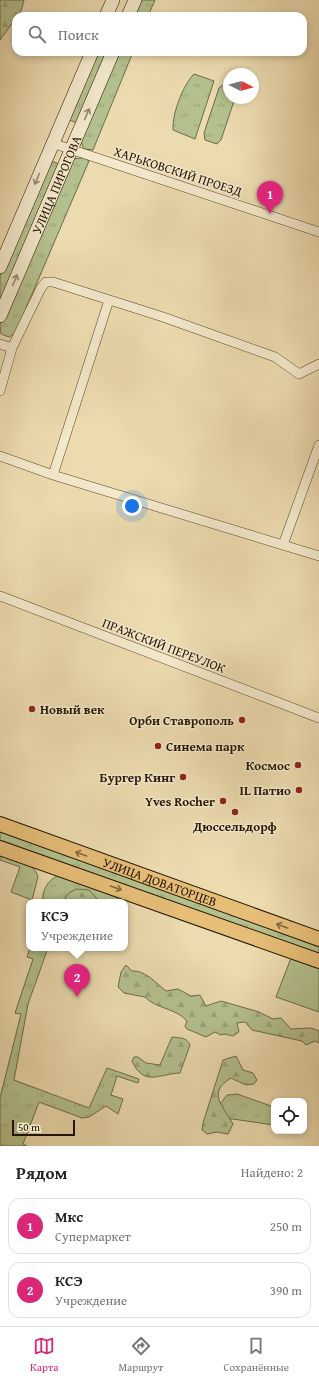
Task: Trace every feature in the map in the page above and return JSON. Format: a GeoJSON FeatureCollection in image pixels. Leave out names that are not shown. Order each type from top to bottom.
{"type":"FeatureCollection","features":[{"type":"Feature","properties":{"kind":"main road"},"geometry":{"type":"LineString","coordinates":[[108,12],[113,0]]}},
{"type":"Feature","properties":{"kind":"main road"},"geometry":{"type":"LineString","coordinates":[[130,12],[135,0]]}},
{"type":"Feature","properties":{"kind":"main road","name":"УЛИЦА ПИРОГОВА"},"geometry":{"type":"LineString","coordinates":[[0,267],[90,56]]}},
{"type":"Feature","properties":{"kind":"main road","name":"УЛИЦА ПИРОГОВА"},"geometry":{"type":"LineString","coordinates":[[0,316],[111,56]]}},
{"type":"Feature","properties":{"kind":"main road","name":"УЛИЦА ДОВАТОРЦЕВ"},"geometry":{"type":"LineString","coordinates":[[0,824],[319,939]]}},
{"type":"Feature","properties":{"kind":"main road","name":"УЛИЦА ДОВАТОРЦЕВ"},"geometry":{"type":"LineString","coordinates":[[0,848],[319,961]]}},
{"type":"Feature","properties":{"kind":"street","name":"ХАРЬКОВСКИЙ ПРОЕЗД"},"geometry":{"type":"LineString","coordinates":[[52,143],[319,232]]}},
{"type":"Feature","properties":{"kind":"street"},"geometry":{"type":"LineString","coordinates":[[0,391],[12,348],[41,288],[46,282],[53,282],[163,317],[275,357],[299,374],[319,364]]}},
{"type":"Feature","properties":{"kind":"street"},"geometry":{"type":"LineString","coordinates":[[53,475],[109,300]]}},
{"type":"Feature","properties":{"kind":"street"},"geometry":{"type":"LineString","coordinates":[[0,344],[12,348]]}},
{"type":"Feature","properties":{"kind":"street"},"geometry":{"type":"LineString","coordinates":[[283,545],[319,445]]}},
{"type":"Feature","properties":{"kind":"street"},"geometry":{"type":"LineString","coordinates":[[0,456],[53,475],[319,556]]}},
{"type":"Feature","properties":{"kind":"street","name":"ПРАЖСКИЙ ПЕРЕУЛОК"},"geometry":{"type":"LineString","coordinates":[[0,596],[319,718]]}},
{"type":"Feature","properties":{"kind":"green space"},"geometry":{"type":"Polygon","coordinates":[[[0,0],[24,0],[20,12],[12,12],[12,23],[0,40],[0,0]]]}},
{"type":"Feature","properties":{"kind":"green space"},"geometry":{"type":"Polygon","coordinates":[[[137,0],[155,0],[150,12],[132,12],[137,0]]]}},
{"type":"Feature","properties":{"kind":"green space"},"geometry":{"type":"Polygon","coordinates":[[[93,56],[105,56],[77,123],[67,119],[93,56]]]}},
{"type":"Feature","properties":{"kind":"green space"},"geometry":{"type":"Polygon","coordinates":[[[113,56],[131,56],[93,150],[84,149],[79,137],[113,56]]]}},
{"type":"Feature","properties":{"kind":"green space"},"geometry":{"type":"Polygon","coordinates":[[[194,74],[214,81],[195,139],[173,130],[174,116],[182,92],[194,74]]]}},
{"type":"Feature","properties":{"kind":"green space"},"geometry":{"type":"Polygon","coordinates":[[[223,85],[223,104],[233,104],[221,140],[217,144],[205,140],[204,133],[219,88],[223,85]]]}},
{"type":"Feature","properties":{"kind":"green space"},"geometry":{"type":"Polygon","coordinates":[[[84,158],[89,161],[15,334],[9,337],[1,334],[0,325],[70,159],[84,158]]]}},
{"type":"Feature","properties":{"kind":"green space"},"geometry":{"type":"Polygon","coordinates":[[[49,160],[59,164],[0,302],[0,276],[49,160]]]}},
{"type":"Feature","properties":{"kind":"green space"},"geometry":{"type":"Polygon","coordinates":[[[0,832],[319,946],[319,954],[0,840],[0,832]]]}},
{"type":"Feature","properties":{"kind":"green space"},"geometry":{"type":"Polygon","coordinates":[[[0,854],[28,864],[36,872],[38,877],[32,899],[11,892],[20,867],[0,860],[0,854]]]}},
{"type":"Feature","properties":{"kind":"green space"},"geometry":{"type":"Polygon","coordinates":[[[58,876],[116,896],[118,899],[43,899],[46,886],[58,876]]]}},
{"type":"Feature","properties":{"kind":"green space"},"geometry":{"type":"Polygon","coordinates":[[[76,889],[89,890],[97,899],[66,899],[69,893],[76,889]]]}},
{"type":"Feature","properties":{"kind":"green space"},"geometry":{"type":"Polygon","coordinates":[[[29,951],[47,951],[28,1004],[14,1080],[89,1108],[107,1068],[139,1079],[138,1083],[117,1076],[111,1095],[123,1099],[118,1114],[106,1106],[89,1117],[82,1118],[39,1102],[23,1144],[27,1146],[0,1146],[0,1098],[21,1014],[15,1013],[33,959],[27,957],[29,951]]]}},
{"type":"Feature","properties":{"kind":"green space"},"geometry":{"type":"Polygon","coordinates":[[[291,958],[319,968],[319,1012],[276,997],[291,958]]]}},
{"type":"Feature","properties":{"kind":"green space"},"geometry":{"type":"Polygon","coordinates":[[[126,965],[132,971],[137,971],[146,975],[166,991],[178,989],[191,996],[200,995],[206,1006],[221,1001],[259,1012],[273,1019],[281,1018],[291,1029],[311,1028],[319,1031],[319,1043],[315,1041],[306,1045],[302,1041],[252,1030],[245,1022],[237,1023],[239,1032],[233,1036],[225,1034],[221,1035],[215,1032],[206,1037],[187,1029],[185,1026],[187,1021],[177,1013],[155,1004],[145,997],[124,993],[118,987],[121,972],[126,965]]]}},
{"type":"Feature","properties":{"kind":"green space"},"geometry":{"type":"Polygon","coordinates":[[[172,1037],[185,1039],[190,1045],[180,1073],[152,1077],[141,1074],[132,1061],[134,1057],[138,1057],[146,1063],[160,1065],[172,1037]]]}},
{"type":"Feature","properties":{"kind":"green space"},"geometry":{"type":"Polygon","coordinates":[[[236,1056],[243,1070],[253,1073],[257,1080],[254,1084],[246,1085],[231,1078],[224,1084],[218,1095],[219,1100],[233,1124],[228,1134],[217,1132],[207,1134],[202,1130],[203,1123],[223,1060],[236,1056]]]}},
{"type":"Feature","properties":{"kind":"green space"},"geometry":{"type":"Polygon","coordinates":[[[237,1094],[271,1106],[271,1125],[226,1118],[218,1107],[227,1095],[237,1094]]]}},
{"type":"Feature","properties":{"kind":"place","name":"Мкс"},"geometry":{"type":"Point","coordinates":[270,214]}},
{"type":"Feature","properties":{"kind":"place","name":"Новый век"},"geometry":{"type":"Point","coordinates":[32,709]}},
{"type":"Feature","properties":{"kind":"place","name":"Орби Ставрополь"},"geometry":{"type":"Point","coordinates":[242,720]}},
{"type":"Feature","properties":{"kind":"place","name":"Синема парк"},"geometry":{"type":"Point","coordinates":[158,746]}},
{"type":"Feature","properties":{"kind":"place","name":"Космос"},"geometry":{"type":"Point","coordinates":[298,765]}},
{"type":"Feature","properties":{"kind":"place","name":"Бургер Кинг"},"geometry":{"type":"Point","coordinates":[183,777]}},
{"type":"Feature","properties":{"kind":"place","name":"IL Патио"},"geometry":{"type":"Point","coordinates":[299,790]}},
{"type":"Feature","properties":{"kind":"place","name":"Yves Rocher"},"geometry":{"type":"Point","coordinates":[223,801]}},
{"type":"Feature","properties":{"kind":"place","name":"Дюссельдорф"},"geometry":{"type":"Point","coordinates":[235,812]}},
{"type":"Feature","properties":{"kind":"place","name":"КСЭ"},"geometry":{"type":"Point","coordinates":[77,997]}}]}
